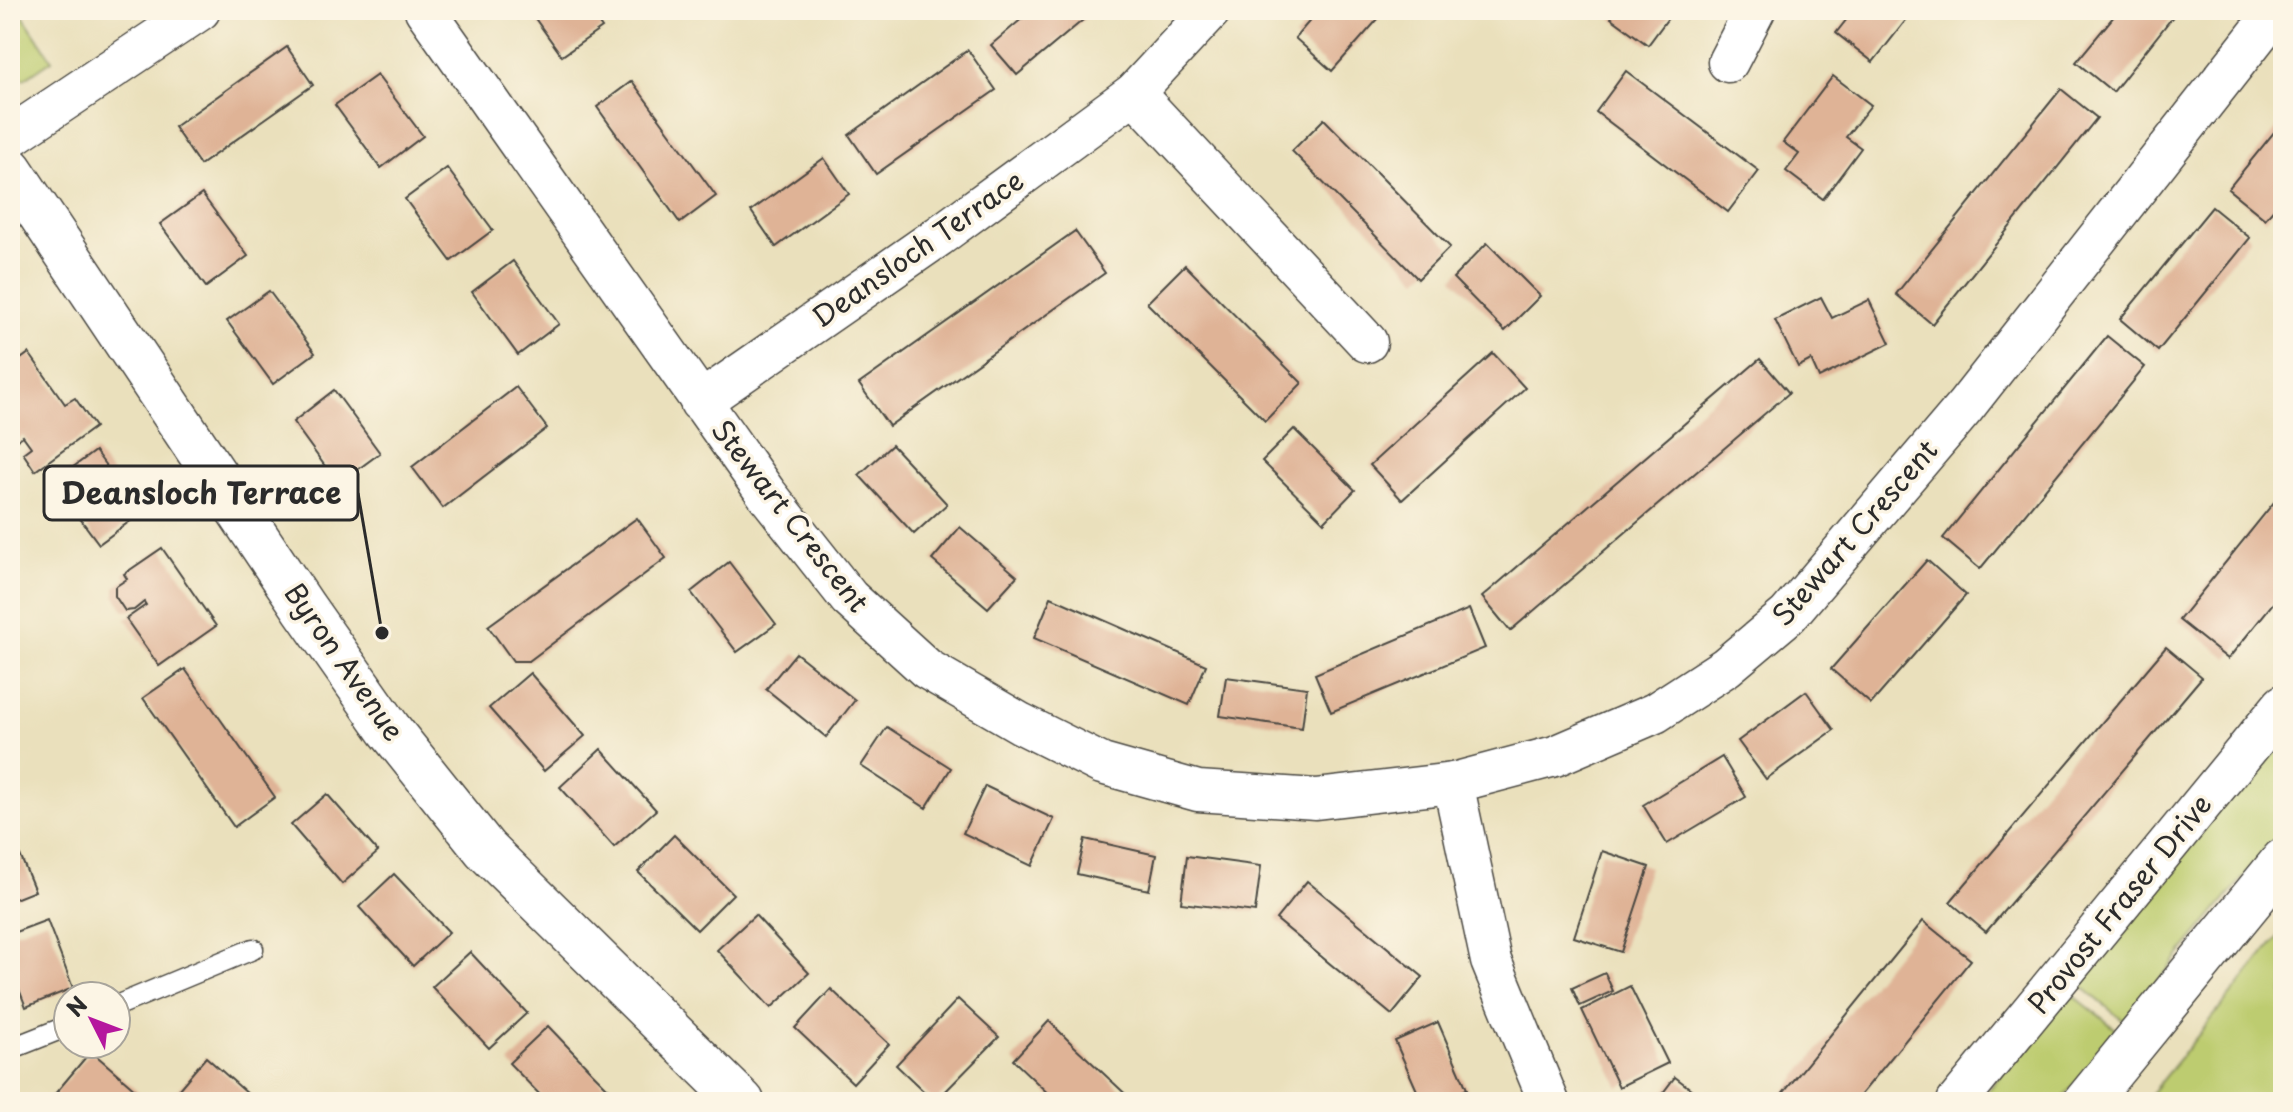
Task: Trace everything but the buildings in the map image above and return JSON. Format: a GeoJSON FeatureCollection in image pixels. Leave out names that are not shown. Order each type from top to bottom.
{"type":"FeatureCollection","features":[{"type":"Feature","properties":{"kind":"street"},"geometry":{"type":"LineString","coordinates":[[10,137],[200,10]]}},
{"type":"Feature","properties":{"kind":"street","name":"Stewart Crescent"},"geometry":{"type":"LineString","coordinates":[[425,10],[766,493],[849,598],[927,669],[1020,723],[1102,764],[1198,791],[1316,799],[1453,783],[1555,756],[1655,713],[1726,667],[1788,615],[1984,383],[2277,10]]}},
{"type":"Feature","properties":{"kind":"street","name":"Deansloch Terrace"},"geometry":{"type":"LineString","coordinates":[[700,402],[939,236],[1134,93],[1211,10]]}},
{"type":"Feature","properties":{"kind":"street"},"geometry":{"type":"LineString","coordinates":[[1728,62],[1755,10]]}},
{"type":"Feature","properties":{"kind":"street"},"geometry":{"type":"LineString","coordinates":[[1134,93],[1367,342]]}},
{"type":"Feature","properties":{"kind":"street","name":"Byron Avenue"},"geometry":{"type":"LineString","coordinates":[[10,169],[304,608],[399,741],[485,849],[742,1102]]}},
{"type":"Feature","properties":{"kind":"street","name":"Provost Fraser Drive"},"geometry":{"type":"LineString","coordinates":[[1957,1102],[2283,705]]}},
{"type":"Feature","properties":{"kind":"street"},"geometry":{"type":"LineString","coordinates":[[1453,783],[1491,961],[1549,1102]]}},
{"type":"Feature","properties":{"kind":"street"},"geometry":{"type":"LineString","coordinates":[[2086,1102],[2283,861]]}},
{"type":"Feature","properties":{"kind":"lane"},"geometry":{"type":"LineString","coordinates":[[132,999],[253,949]]}},
{"type":"Feature","properties":{"kind":"lane"},"geometry":{"type":"LineString","coordinates":[[10,1049],[52,1032]]}},
{"type":"Feature","properties":{"kind":"green space"},"geometry":{"type":"Polygon","coordinates":[[[10,10],[19,10],[52,60],[24,79],[10,76],[10,10]]]}},
{"type":"Feature","properties":{"kind":"green space"},"geometry":{"type":"Polygon","coordinates":[[[2283,729],[2283,829],[2125,1022],[2075,981],[2283,729]]]}},
{"type":"Feature","properties":{"kind":"green space"},"geometry":{"type":"Polygon","coordinates":[[[2283,931],[2283,1102],[2144,1102],[2283,931]]]}},
{"type":"Feature","properties":{"kind":"green space"},"geometry":{"type":"Polygon","coordinates":[[[2068,991],[2117,1030],[2060,1102],[1979,1102],[2068,991]]]}},
{"type":"Feature","properties":{"kind":"place","name":"Deansloch Terrace"},"geometry":{"type":"Point","coordinates":[382,633]}}]}
